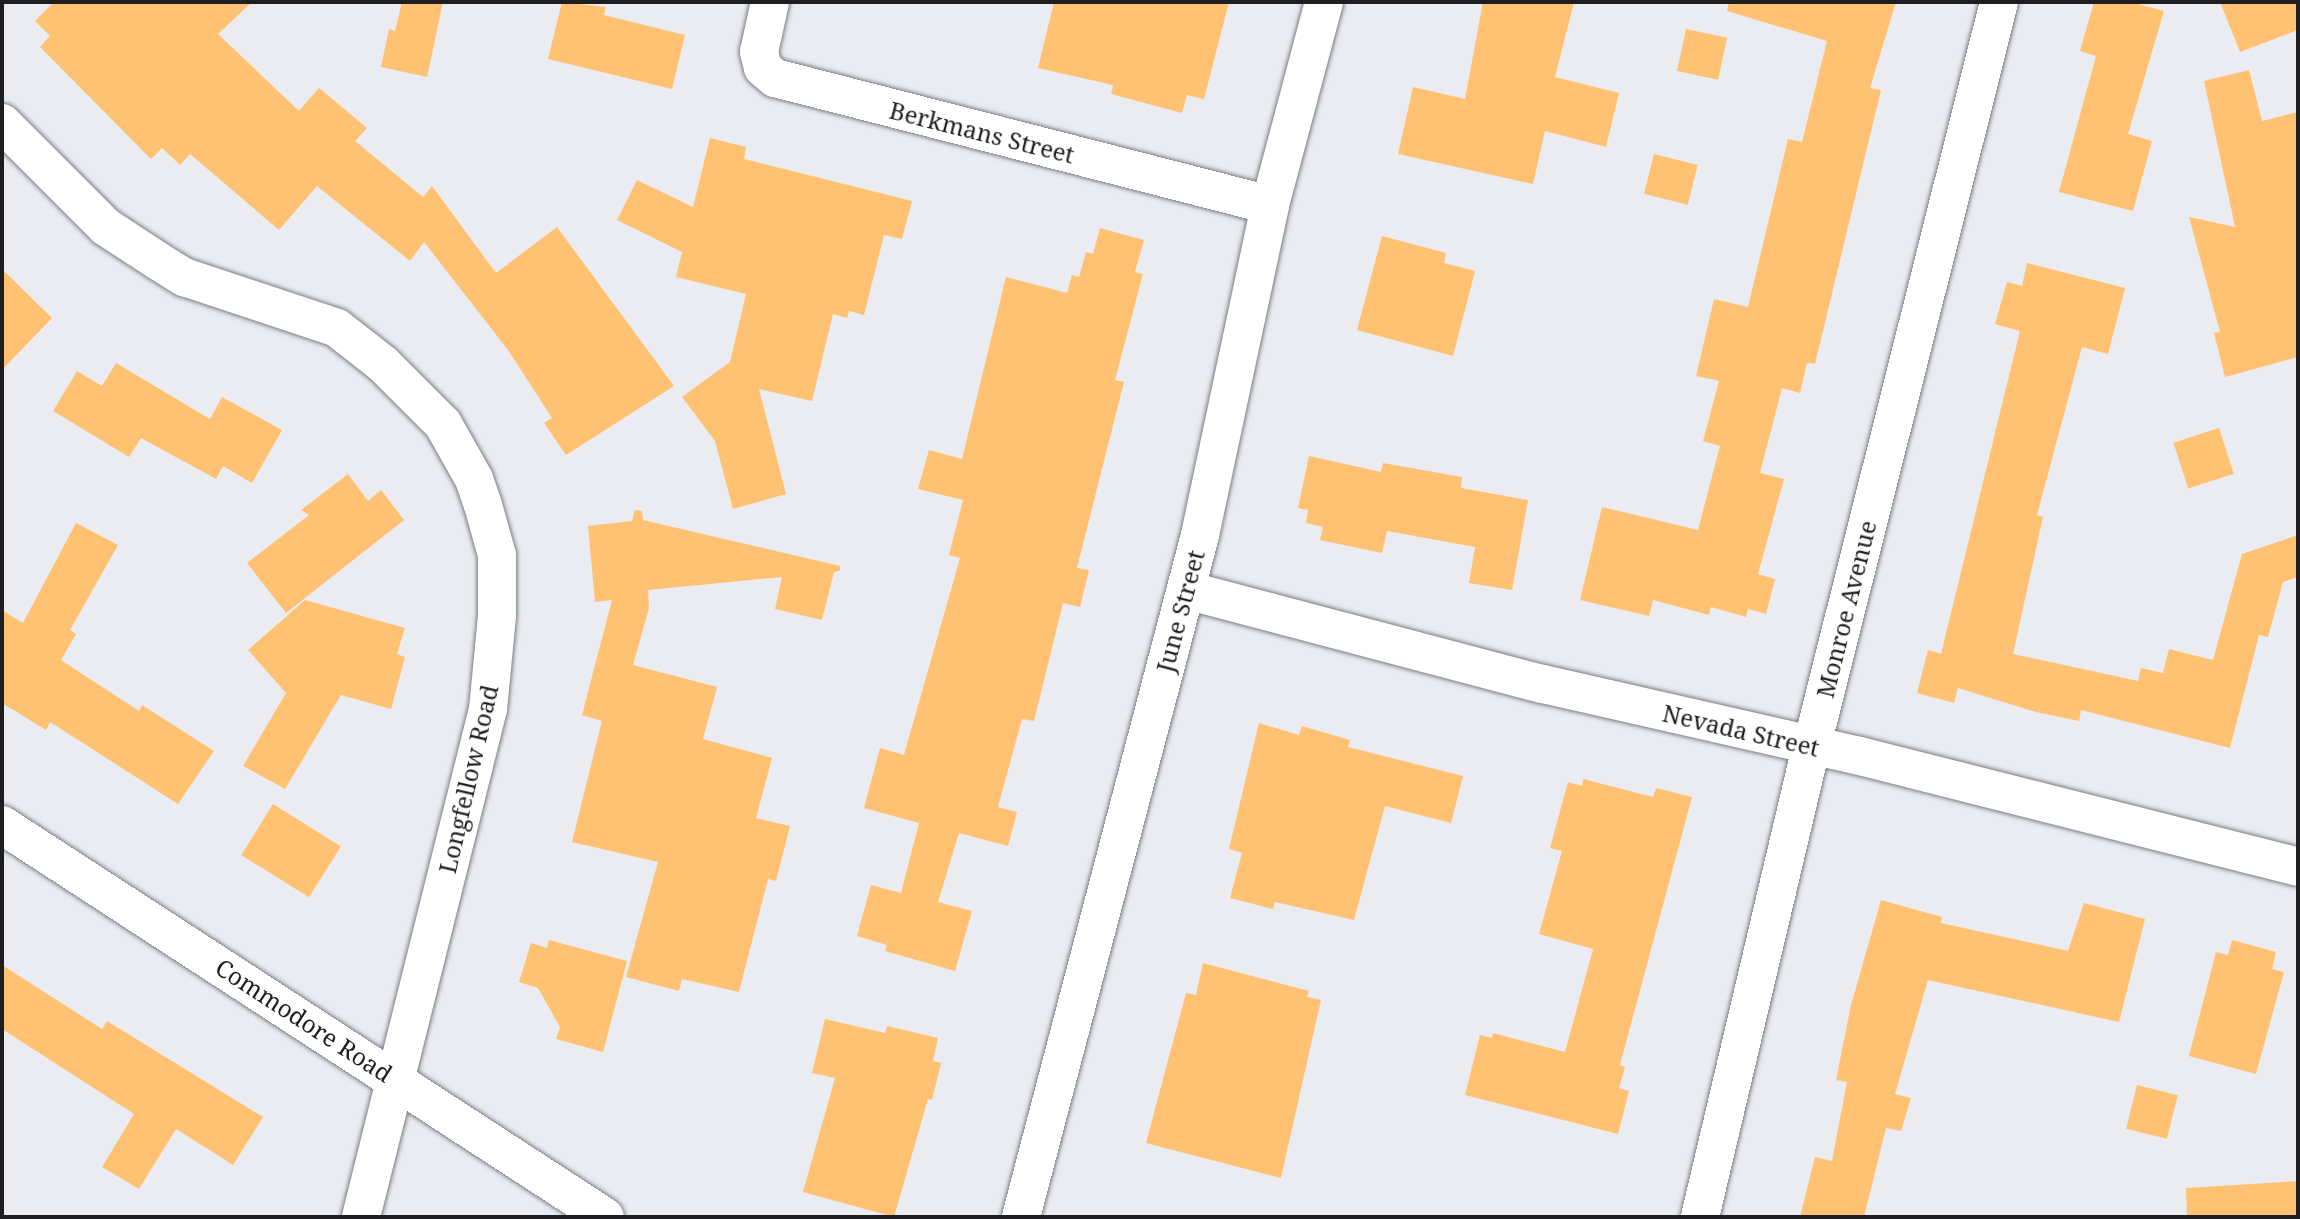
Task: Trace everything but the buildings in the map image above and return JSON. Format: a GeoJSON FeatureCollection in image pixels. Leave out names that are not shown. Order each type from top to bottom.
{"type":"FeatureCollection","features":[{"type":"Feature","properties":{"kind":"street","name":"Berkmans Street"},"geometry":{"type":"LineString","coordinates":[[770,2],[759,52],[763,68],[775,78],[1270,205]]}},
{"type":"Feature","properties":{"kind":"street","name":"June Street"},"geometry":{"type":"LineString","coordinates":[[1021,1217],[1186,590],[1270,205],[1324,2]]}},
{"type":"Feature","properties":{"kind":"street","name":"Monroe Avenue"},"geometry":{"type":"LineString","coordinates":[[1700,1217],[1811,748],[1999,2]]}},
{"type":"Feature","properties":{"kind":"street","name":"Longfellow Road"},"geometry":{"type":"LineString","coordinates":[[2,123],[106,227],[184,277],[337,328],[397,376],[443,424],[474,479],[497,555],[497,616],[488,709],[361,1217]]}},
{"type":"Feature","properties":{"kind":"street","name":"Nevada Street"},"geometry":{"type":"LineString","coordinates":[[1186,590],[1811,748],[1860,757],[2298,867]]}},
{"type":"Feature","properties":{"kind":"street","name":"Commodore Road"},"geometry":{"type":"LineString","coordinates":[[2,825],[605,1217]]}}]}
